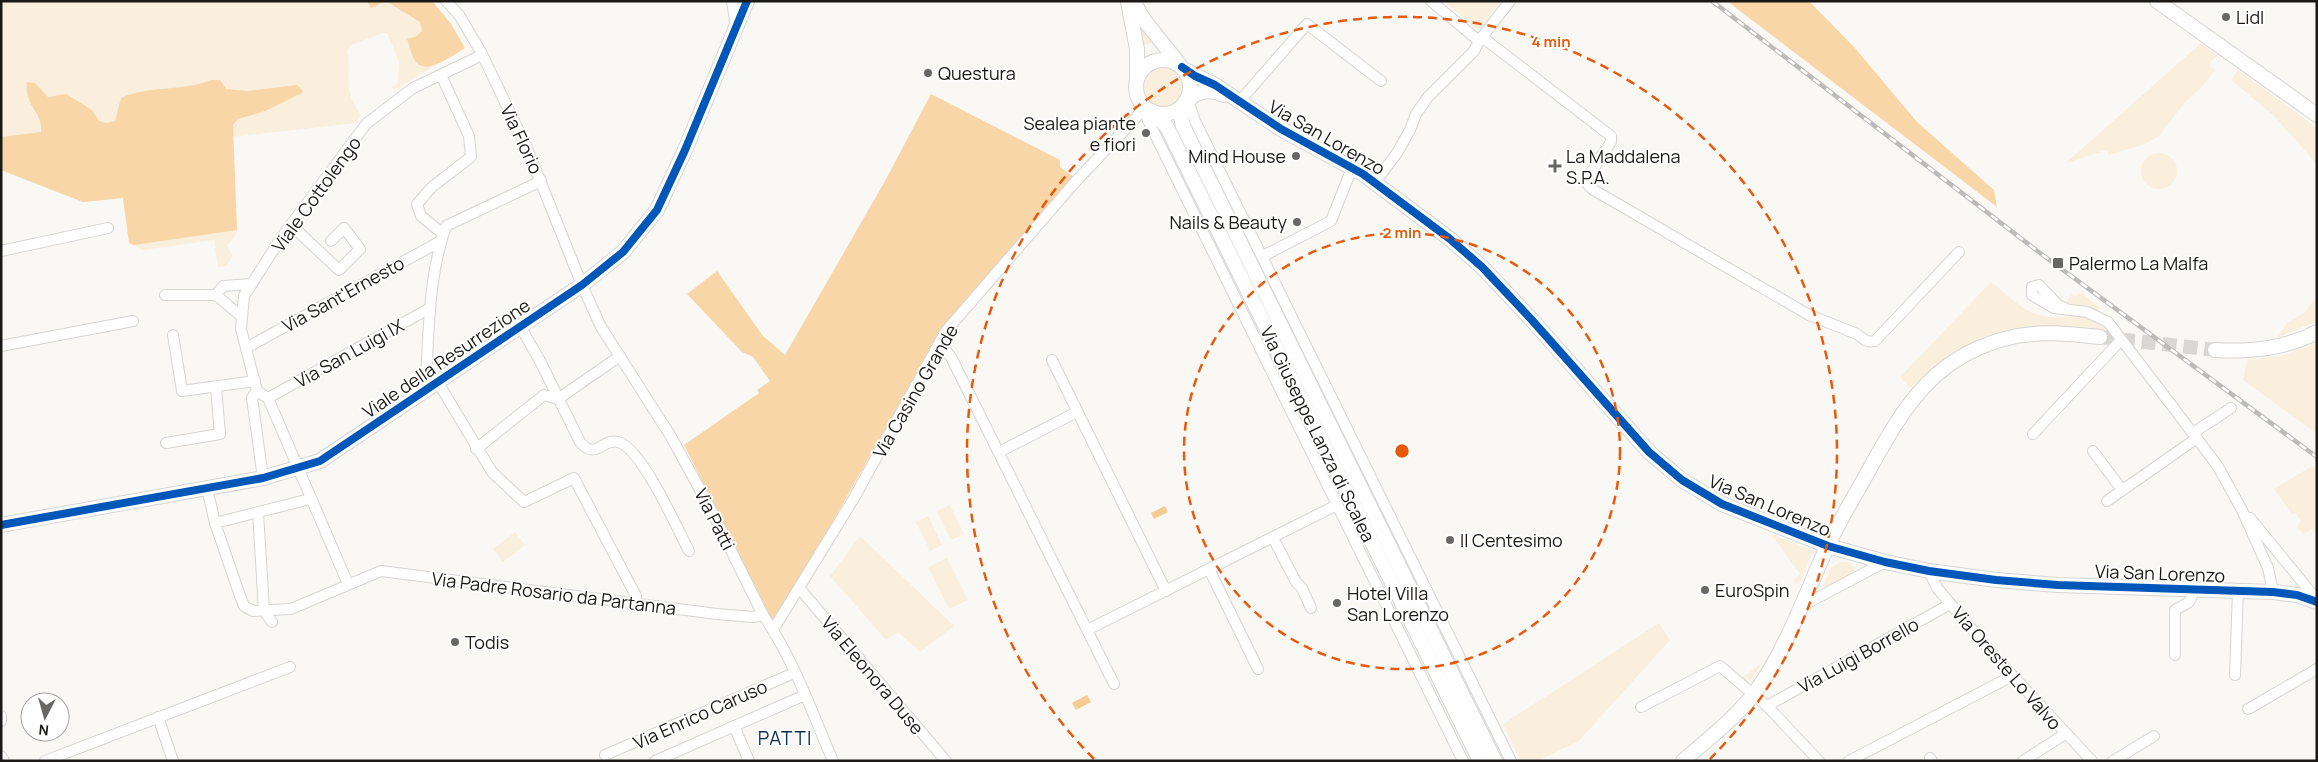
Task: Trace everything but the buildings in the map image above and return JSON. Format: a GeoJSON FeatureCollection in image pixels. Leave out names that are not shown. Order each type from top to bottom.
{"type":"FeatureCollection","features":[{"type":"Feature","properties":{"kind":"street","name":"Via Florio"},"geometry":{"type":"LineString","coordinates":[[446,1],[459,16],[481,53],[541,181],[582,285]]}},
{"type":"Feature","properties":{"kind":"street"},"geometry":{"type":"LineString","coordinates":[[732,1],[736,28]]}},
{"type":"Feature","properties":{"kind":"street","name":"Viale della Resurrezione"},"geometry":{"type":"LineString","coordinates":[[1,525],[263,478],[320,461],[582,285],[623,252],[657,210],[685,150],[747,1]]}},
{"type":"Feature","properties":{"kind":"street"},"geometry":{"type":"LineString","coordinates":[[1128,1],[1137,49],[1137,80],[1137,95],[1146,109],[1169,113],[1186,102],[1191,86],[1183,68],[1167,60],[1153,61],[1141,70],[1137,80]]}},
{"type":"Feature","properties":{"kind":"street","name":"Via San Lorenzo"},"geometry":{"type":"LineString","coordinates":[[1133,1],[1147,25],[1183,68],[1215,85],[1282,129],[1375,182],[1467,252],[1549,339],[1635,437],[1677,476],[1722,504],[1828,546],[1929,572],[2040,584],[2273,592],[2297,595],[2317,601]]}},
{"type":"Feature","properties":{"kind":"street"},"geometry":{"type":"LineString","coordinates":[[1431,1],[1611,136],[1612,142],[1588,176],[1588,185],[1592,189],[1809,315],[1856,334],[1864,340],[1875,341],[1959,252]]}},
{"type":"Feature","properties":{"kind":"street"},"geometry":{"type":"LineString","coordinates":[[1375,182],[1397,153],[1410,130],[1416,114],[1428,97],[1474,51],[1480,39],[1510,1]]}},
{"type":"Feature","properties":{"kind":"street"},"geometry":{"type":"LineString","coordinates":[[2157,1],[2317,115]]}},
{"type":"Feature","properties":{"kind":"street"},"geometry":{"type":"LineString","coordinates":[[1237,101],[1307,24],[1381,81]]}},
{"type":"Feature","properties":{"kind":"street","name":"Viale Cottolengo"},"geometry":{"type":"LineString","coordinates":[[263,478],[252,398],[256,386],[241,329],[244,296],[291,225],[366,124],[413,88],[481,53]]}},
{"type":"Feature","properties":{"kind":"street"},"geometry":{"type":"LineString","coordinates":[[441,75],[469,136],[471,156],[432,187],[417,204],[421,216],[442,237],[430,308],[426,378],[434,383],[492,472],[524,502],[574,478],[636,596],[636,603]]}},
{"type":"Feature","properties":{"kind":"street","name":"Via San Lorenzo"},"geometry":{"type":"LineString","coordinates":[[1186,102],[1198,93],[1211,91],[1237,101]]}},
{"type":"Feature","properties":{"kind":"street","name":"Via Giuseppe Lanza di Scalea"},"geometry":{"type":"LineString","coordinates":[[1186,102],[1511,761]]}},
{"type":"Feature","properties":{"kind":"street","name":"Via Giuseppe Lanza di Scalea"},"geometry":{"type":"LineString","coordinates":[[1186,102],[1181,117],[1183,126],[1495,761]]}},
{"type":"Feature","properties":{"kind":"street","name":"Via Giuseppe Lanza di Scalea"},"geometry":{"type":"LineString","coordinates":[[1146,109],[1337,506],[1462,759]]}},
{"type":"Feature","properties":{"kind":"street","name":"Via Giuseppe Lanza di Scalea"},"geometry":{"type":"LineString","coordinates":[[1146,109],[1167,127],[1480,761]]}},
{"type":"Feature","properties":{"kind":"street","name":"Via Casino Grande"},"geometry":{"type":"LineString","coordinates":[[773,630],[854,498],[946,331],[1077,180],[1146,109]]}},
{"type":"Feature","properties":{"kind":"street"},"geometry":{"type":"LineString","coordinates":[[1262,256],[1331,221],[1352,168]]}},
{"type":"Feature","properties":{"kind":"street","name":"Via Sant'Ernesto"},"geometry":{"type":"LineString","coordinates":[[246,348],[442,237],[446,226],[541,181]]}},
{"type":"Feature","properties":{"kind":"street"},"geometry":{"type":"LineString","coordinates":[[291,225],[340,270],[360,249],[344,228],[331,241]]}},
{"type":"Feature","properties":{"kind":"street"},"geometry":{"type":"LineString","coordinates":[[1,251],[108,228]]}},
{"type":"Feature","properties":{"kind":"street"},"geometry":{"type":"LineString","coordinates":[[216,295],[223,286],[252,284]]}},
{"type":"Feature","properties":{"kind":"street","name":"Via Patti"},"geometry":{"type":"LineString","coordinates":[[582,285],[601,328],[670,435],[709,506],[805,695],[833,761]]}},
{"type":"Feature","properties":{"kind":"street"},"geometry":{"type":"LineString","coordinates":[[165,295],[216,295],[242,317]]}},
{"type":"Feature","properties":{"kind":"street","name":"Via San Luigi IX"},"geometry":{"type":"LineString","coordinates":[[268,398],[430,308]]}},
{"type":"Feature","properties":{"kind":"street"},"geometry":{"type":"LineString","coordinates":[[2065,308],[2087,312],[2108,322],[2195,435],[2216,465],[2242,510],[2270,573],[2273,592]]}},
{"type":"Feature","properties":{"kind":"street"},"geometry":{"type":"LineString","coordinates":[[1,346],[133,321]]}},
{"type":"Feature","properties":{"kind":"street"},"geometry":{"type":"LineString","coordinates":[[520,326],[583,446],[589,450],[594,450],[612,442],[619,442],[638,456],[689,551]]}},
{"type":"Feature","properties":{"kind":"street"},"geometry":{"type":"LineString","coordinates":[[2215,350],[2246,351],[2278,347],[2317,332]]}},
{"type":"Feature","properties":{"kind":"street"},"geometry":{"type":"LineString","coordinates":[[1683,761],[1736,714],[1753,694],[1773,664],[1828,546],[1894,425],[1914,397],[1933,378],[1972,352],[2017,336],[2054,333],[2100,337]]}},
{"type":"Feature","properties":{"kind":"street"},"geometry":{"type":"LineString","coordinates":[[173,336],[182,391],[216,386],[256,386],[268,398],[348,584]]}},
{"type":"Feature","properties":{"kind":"street"},"geometry":{"type":"LineString","coordinates":[[2033,434],[2121,340]]}},
{"type":"Feature","properties":{"kind":"street"},"geometry":{"type":"LineString","coordinates":[[940,343],[951,357],[1114,684]]}},
{"type":"Feature","properties":{"kind":"street"},"geometry":{"type":"LineString","coordinates":[[558,399],[620,356]]}},
{"type":"Feature","properties":{"kind":"street"},"geometry":{"type":"LineString","coordinates":[[1052,360],[1166,591]]}},
{"type":"Feature","properties":{"kind":"street"},"geometry":{"type":"LineString","coordinates":[[166,443],[220,434],[216,386]]}},
{"type":"Feature","properties":{"kind":"street"},"geometry":{"type":"LineString","coordinates":[[476,448],[544,395],[558,399]]}},
{"type":"Feature","properties":{"kind":"street"},"geometry":{"type":"LineString","coordinates":[[2107,501],[2232,408]]}},
{"type":"Feature","properties":{"kind":"street"},"geometry":{"type":"LineString","coordinates":[[999,452],[1077,412]]}},
{"type":"Feature","properties":{"kind":"street"},"geometry":{"type":"LineString","coordinates":[[2094,451],[2122,490]]}},
{"type":"Feature","properties":{"kind":"street"},"geometry":{"type":"LineString","coordinates":[[207,488],[216,522],[244,606],[253,611],[264,612]]}},
{"type":"Feature","properties":{"kind":"street"},"geometry":{"type":"LineString","coordinates":[[216,522],[310,499]]}},
{"type":"Feature","properties":{"kind":"street"},"geometry":{"type":"LineString","coordinates":[[1087,630],[1337,506]]}},
{"type":"Feature","properties":{"kind":"street"},"geometry":{"type":"LineString","coordinates":[[2242,510],[2317,601]]}},
{"type":"Feature","properties":{"kind":"street"},"geometry":{"type":"LineString","coordinates":[[258,512],[264,612],[272,622]]}},
{"type":"Feature","properties":{"kind":"street"},"geometry":{"type":"LineString","coordinates":[[1273,538],[1296,582],[1302,588],[1311,608]]}},
{"type":"Feature","properties":{"kind":"street"},"geometry":{"type":"LineString","coordinates":[[1800,607],[1885,562]]}},
{"type":"Feature","properties":{"kind":"street"},"geometry":{"type":"LineString","coordinates":[[1210,569],[1258,669]]}},
{"type":"Feature","properties":{"kind":"street","name":"Via Padre Rosario da Partanna"},"geometry":{"type":"LineString","coordinates":[[264,612],[291,609],[381,571],[752,617],[763,615]]}},
{"type":"Feature","properties":{"kind":"street","name":"Via Oreste Lo Valvo"},"geometry":{"type":"LineString","coordinates":[[1929,572],[1937,588],[2012,676],[2092,761]]}},
{"type":"Feature","properties":{"kind":"street","name":"Via Eleonora Duse"},"geometry":{"type":"LineString","coordinates":[[800,588],[946,761]]}},
{"type":"Feature","properties":{"kind":"street"},"geometry":{"type":"LineString","coordinates":[[2174,655],[2175,610],[2189,602],[2196,589]]}},
{"type":"Feature","properties":{"kind":"street"},"geometry":{"type":"LineString","coordinates":[[2235,675],[2238,590]]}},
{"type":"Feature","properties":{"kind":"street","name":"Via Luigi Borrello"},"geometry":{"type":"LineString","coordinates":[[1767,706],[1950,604]]}},
{"type":"Feature","properties":{"kind":"street"},"geometry":{"type":"LineString","coordinates":[[1641,707],[1720,666],[1767,706],[1819,761]]}},
{"type":"Feature","properties":{"kind":"street"},"geometry":{"type":"LineString","coordinates":[[45,761],[290,667]]}},
{"type":"Feature","properties":{"kind":"street"},"geometry":{"type":"LineString","coordinates":[[2248,709],[2317,669]]}},
{"type":"Feature","properties":{"kind":"street","name":"Via Enrico Caruso"},"geometry":{"type":"LineString","coordinates":[[605,755],[794,673]]}},
{"type":"Feature","properties":{"kind":"street"},"geometry":{"type":"LineString","coordinates":[[1849,761],[2012,676]]}},
{"type":"Feature","properties":{"kind":"street"},"geometry":{"type":"LineString","coordinates":[[655,761],[805,695]]}},
{"type":"Feature","properties":{"kind":"street","name":"Via Giuseppe Lanza di Scalea"},"geometry":{"type":"LineString","coordinates":[[1469,708],[1502,743]]}},
{"type":"Feature","properties":{"kind":"street"},"geometry":{"type":"LineString","coordinates":[[1,716],[1,721]]}},
{"type":"Feature","properties":{"kind":"street"},"geometry":{"type":"LineString","coordinates":[[158,717],[173,761]]}},
{"type":"Feature","properties":{"kind":"street"},"geometry":{"type":"LineString","coordinates":[[734,726],[750,761]]}},
{"type":"Feature","properties":{"kind":"street"},"geometry":{"type":"LineString","coordinates":[[2023,761],[2065,734]]}},
{"type":"Feature","properties":{"kind":"street"},"geometry":{"type":"LineString","coordinates":[[2113,761],[2154,736]]}},
{"type":"Feature","properties":{"kind":"street"},"geometry":{"type":"LineString","coordinates":[[1,756],[4,761]]}},
{"type":"Feature","properties":{"kind":"shaded area"},"geometry":{"type":"Polygon","coordinates":[[[1,1],[432,1],[451,24],[465,48],[394,90],[392,87],[398,83],[399,61],[387,33],[383,33],[352,45],[347,50],[349,89],[351,97],[361,115],[356,123],[232,137],[237,234],[227,246],[233,256],[226,266],[218,267],[214,240],[143,250],[129,243],[123,198],[83,202],[1,170],[1,1]]]}},
{"type":"Feature","properties":{"kind":"shaded area"},"geometry":{"type":"Polygon","coordinates":[[[367,1],[386,1],[371,8],[367,1]]]}},
{"type":"Feature","properties":{"kind":"shaded area"},"geometry":{"type":"Polygon","coordinates":[[[386,1],[432,1],[451,24],[465,48],[441,62],[426,67],[421,66],[413,57],[407,39],[417,36],[422,31],[420,22],[386,1]]]}},
{"type":"Feature","properties":{"kind":"shaded area"},"geometry":{"type":"Polygon","coordinates":[[[1444,1],[1501,1],[1480,28],[1475,28],[1444,1]]]}},
{"type":"Feature","properties":{"kind":"shaded area"},"geometry":{"type":"Polygon","coordinates":[[[1727,1],[1809,1],[1855,48],[1917,122],[1994,190],[1997,207],[1727,1]]]}},
{"type":"Feature","properties":{"kind":"shaded area"},"geometry":{"type":"Polygon","coordinates":[[[1137,16],[1156,41],[1141,46],[1137,16]]]}},
{"type":"Feature","properties":{"kind":"shaded area"},"geometry":{"type":"Polygon","coordinates":[[[2201,43],[2218,55],[2211,61],[2210,66],[2215,70],[2202,87],[2185,102],[2159,136],[2145,144],[2109,155],[2107,150],[2066,163],[2201,43]]]}},
{"type":"Feature","properties":{"kind":"shaded area"},"geometry":{"type":"Polygon","coordinates":[[[1167,66],[1174,69],[1180,75],[1183,86],[1182,94],[1174,103],[1167,106],[1159,106],[1152,103],[1144,94],[1143,82],[1146,75],[1155,67],[1167,66]]]}},
{"type":"Feature","properties":{"kind":"shaded area"},"geometry":{"type":"Polygon","coordinates":[[[2238,70],[2317,128],[2317,164],[2273,115],[2231,80],[2238,70]]]}},
{"type":"Feature","properties":{"kind":"shaded area"},"geometry":{"type":"Polygon","coordinates":[[[211,80],[220,80],[226,89],[247,91],[297,85],[302,90],[302,93],[265,111],[238,119],[233,125],[237,230],[134,245],[129,243],[123,198],[83,202],[1,170],[1,137],[41,132],[39,119],[28,97],[27,82],[35,83],[48,97],[66,94],[92,110],[99,121],[107,123],[115,121],[121,98],[143,91],[189,86],[211,80]]]}},
{"type":"Feature","properties":{"kind":"shaded area"},"geometry":{"type":"Polygon","coordinates":[[[931,94],[1060,160],[1060,167],[1074,177],[943,327],[798,583],[773,622],[684,445],[759,393],[757,390],[770,381],[753,357],[742,352],[687,294],[717,271],[763,336],[785,355],[885,181],[931,94]]]}},
{"type":"Feature","properties":{"kind":"shaded area"},"geometry":{"type":"Polygon","coordinates":[[[2159,153],[2171,159],[2177,171],[2171,183],[2159,189],[2147,183],[2141,171],[2147,159],[2159,153]]]}},
{"type":"Feature","properties":{"kind":"shaded area"},"geometry":{"type":"Polygon","coordinates":[[[1991,282],[2031,312],[2045,316],[2072,316],[2089,319],[2106,330],[2047,327],[2023,328],[2000,332],[1979,339],[1957,351],[1910,388],[1900,377],[1991,282]]]}},
{"type":"Feature","properties":{"kind":"shaded area"},"geometry":{"type":"Polygon","coordinates":[[[2080,292],[2100,308],[2097,312],[2069,306],[2066,303],[2072,294],[2076,297],[2080,292]]]}},
{"type":"Feature","properties":{"kind":"shaded area"},"geometry":{"type":"Polygon","coordinates":[[[2317,296],[2317,321],[2277,338],[2287,323],[2304,313],[2317,296]]]}},
{"type":"Feature","properties":{"kind":"shaded area"},"geometry":{"type":"Polygon","coordinates":[[[2317,342],[2317,434],[2243,380],[2247,360],[2285,355],[2317,342]]]}},
{"type":"Feature","properties":{"kind":"shaded area"},"geometry":{"type":"Polygon","coordinates":[[[2312,466],[2317,469],[2317,535],[2312,529],[2304,534],[2297,527],[2301,520],[2295,513],[2292,514],[2274,489],[2312,466]]]}},
{"type":"Feature","properties":{"kind":"shaded area"},"geometry":{"type":"Polygon","coordinates":[[[950,505],[964,534],[951,540],[937,511],[950,505]]]}},
{"type":"Feature","properties":{"kind":"shaded area"},"geometry":{"type":"Polygon","coordinates":[[[1165,506],[1168,512],[1154,519],[1151,513],[1165,506]]]}},
{"type":"Feature","properties":{"kind":"shaded area"},"geometry":{"type":"Polygon","coordinates":[[[928,516],[942,545],[930,551],[916,522],[928,516]]]}},
{"type":"Feature","properties":{"kind":"shaded area"},"geometry":{"type":"Polygon","coordinates":[[[515,532],[525,545],[503,562],[493,549],[515,532]]]}},
{"type":"Feature","properties":{"kind":"shaded area"},"geometry":{"type":"Polygon","coordinates":[[[1771,534],[1813,551],[1799,584],[1793,581],[1800,574],[1771,534]]]}},
{"type":"Feature","properties":{"kind":"shaded area"},"geometry":{"type":"Polygon","coordinates":[[[860,536],[954,626],[920,652],[898,632],[886,640],[830,576],[860,536]]]}},
{"type":"Feature","properties":{"kind":"shaded area"},"geometry":{"type":"Polygon","coordinates":[[[947,558],[968,600],[949,609],[928,567],[947,558]]]}},
{"type":"Feature","properties":{"kind":"shaded area"},"geometry":{"type":"Polygon","coordinates":[[[1840,562],[1848,562],[1856,568],[1827,587],[1824,586],[1829,569],[1840,562]]]}},
{"type":"Feature","properties":{"kind":"shaded area"},"geometry":{"type":"Polygon","coordinates":[[[1659,623],[1670,640],[1579,741],[1537,761],[1521,761],[1503,724],[1659,623]]]}},
{"type":"Feature","properties":{"kind":"shaded area"},"geometry":{"type":"Polygon","coordinates":[[[1762,663],[1751,680],[1740,679],[1762,663]]]}},
{"type":"Feature","properties":{"kind":"shaded area"},"geometry":{"type":"Polygon","coordinates":[[[1087,695],[1091,702],[1076,710],[1072,703],[1087,695]]]}},
{"type":"Feature","properties":{"kind":"tunnel"},"geometry":{"type":"LineString","coordinates":[[2100,337],[2215,350]]}},
{"type":"Feature","properties":{"kind":"railway"},"geometry":{"type":"LineString","coordinates":[[1712,1],[2040,253],[2317,457]]}},
{"type":"Feature","properties":{"kind":"cycle path"},"geometry":{"type":"LineString","coordinates":[[1,525],[263,478],[320,461],[582,285],[623,252],[657,210],[685,150],[747,1]]}},
{"type":"Feature","properties":{"kind":"cycle path"},"geometry":{"type":"LineString","coordinates":[[1182,67],[1195,76],[1215,85],[1281,129],[1363,174],[1450,239],[1482,267],[1531,319],[1649,452],[1682,480],[1722,504],[1828,546],[1885,562],[1929,571],[1996,580],[2058,585],[2273,592],[2297,595],[2317,602]]}},
{"type":"Feature","properties":{"kind":"place","name":"Lidl"},"geometry":{"type":"Point","coordinates":[2226,17]}},
{"type":"Feature","properties":{"kind":"place","name":"Questura"},"geometry":{"type":"Point","coordinates":[928,73]}},
{"type":"Feature","properties":{"kind":"place","name":"Sealea piante e fiori"},"geometry":{"type":"Point","coordinates":[1146,133]}},
{"type":"Feature","properties":{"kind":"place","name":"Mind House"},"geometry":{"type":"Point","coordinates":[1296,156]}},
{"type":"Feature","properties":{"kind":"place","name":"La Maddalena S.P.A."},"geometry":{"type":"Point","coordinates":[1555,166]}},
{"type":"Feature","properties":{"kind":"place","name":"Nails & Beauty"},"geometry":{"type":"Point","coordinates":[1297,222]}},
{"type":"Feature","properties":{"kind":"place","name":"Palermo La Malfa"},"geometry":{"type":"Point","coordinates":[2058,263]}},
{"type":"Feature","properties":{"kind":"place","name":"Il Centesimo"},"geometry":{"type":"Point","coordinates":[1450,540]}},
{"type":"Feature","properties":{"kind":"place","name":"EuroSpin"},"geometry":{"type":"Point","coordinates":[1705,590]}},
{"type":"Feature","properties":{"kind":"place","name":"Hotel Villa San Lorenzo"},"geometry":{"type":"Point","coordinates":[1337,603]}},
{"type":"Feature","properties":{"kind":"place","name":"Todis"},"geometry":{"type":"Point","coordinates":[455,642]}},
{"type":"Feature","properties":{"kind":"district","name":"PATTI"},"geometry":{"type":"Point","coordinates":[785,738]}}]}
